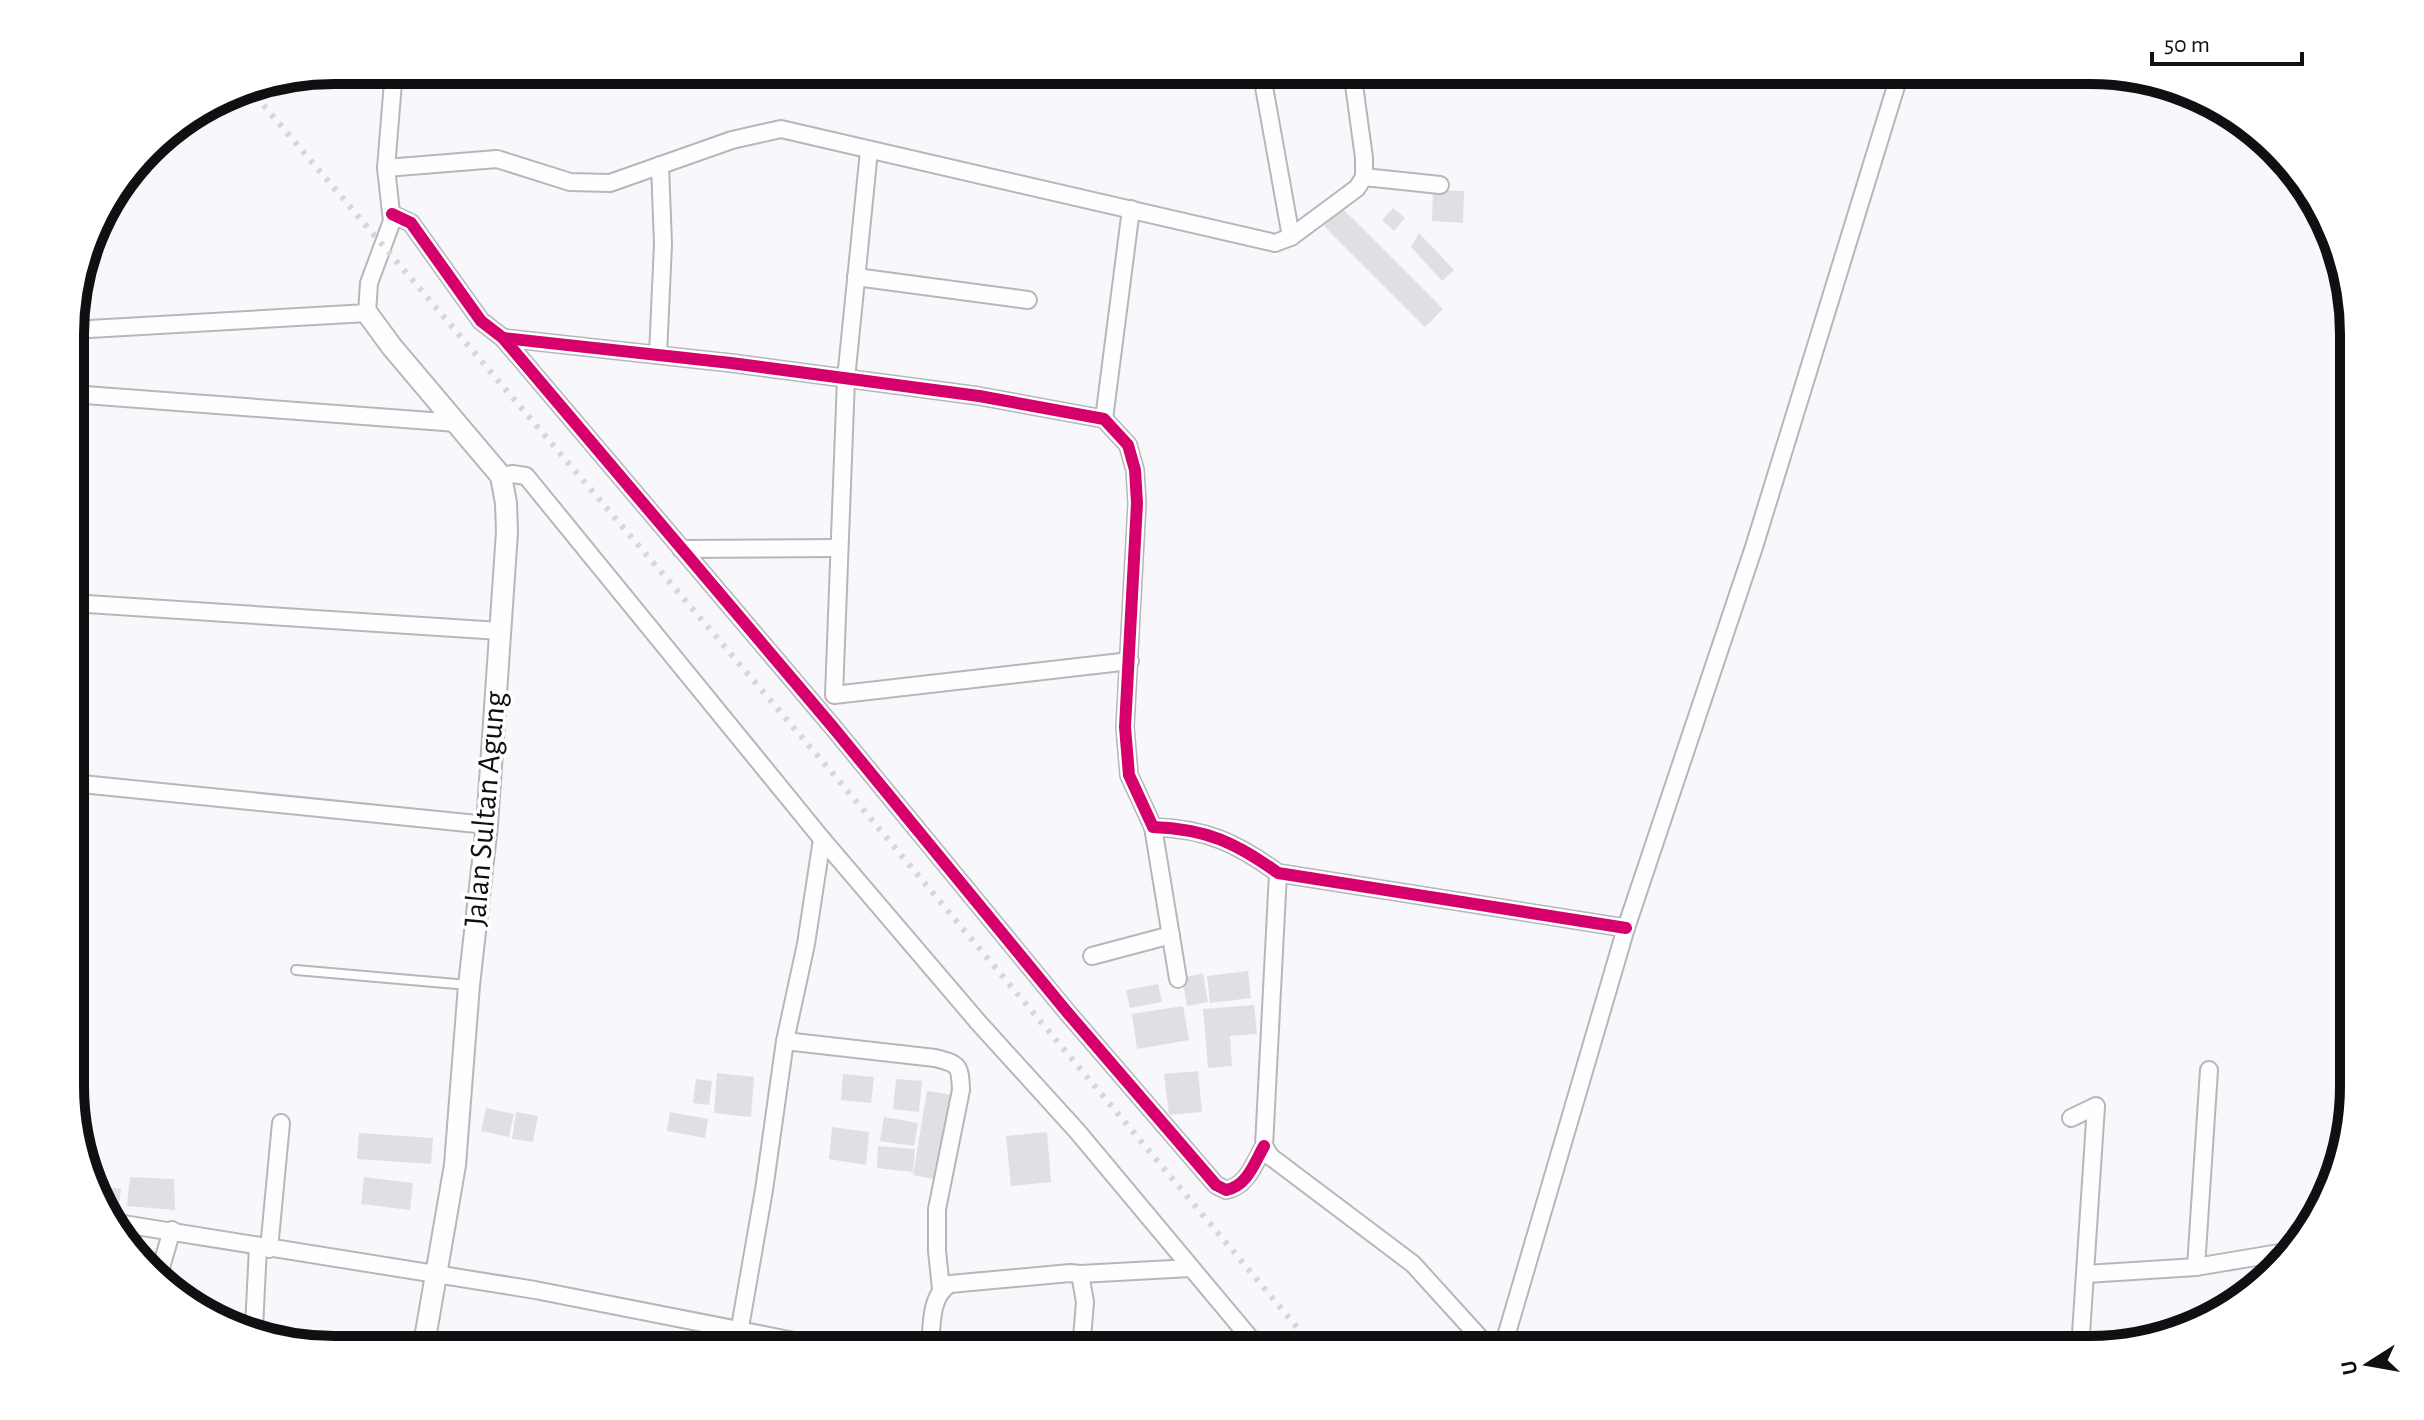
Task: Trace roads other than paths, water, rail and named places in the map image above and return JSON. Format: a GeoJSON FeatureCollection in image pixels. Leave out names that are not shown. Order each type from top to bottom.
{"type":"FeatureCollection","features":[{"type":"Feature","properties":{"kind":"street"},"geometry":{"type":"LineString","coordinates":[[1264,84],[1291,237]]}},
{"type":"Feature","properties":{"kind":"street"},"geometry":{"type":"LineString","coordinates":[[386,168],[497,159],[570,182],[610,183],[732,140],[781,129],[1267,243],[1291,237],[1357,188],[1364,177],[1354,84]]}},
{"type":"Feature","properties":{"kind":"street"},"geometry":{"type":"LineString","coordinates":[[1506,1335],[1626,928],[1754,547],[1897,84]]}},
{"type":"Feature","properties":{"kind":"street"},"geometry":{"type":"LineString","coordinates":[[393,85],[386,168],[392,221],[369,283],[367,313],[501,476],[526,476],[822,839],[978,1022],[1077,1131],[1248,1335]]}},
{"type":"Feature","properties":{"kind":"street"},"geometry":{"type":"LineString","coordinates":[[832,726],[846,379],[869,151]]}},
{"type":"Feature","properties":{"kind":"street"},"geometry":{"type":"LineString","coordinates":[[658,355],[663,244],[660,165]]}},
{"type":"Feature","properties":{"kind":"street"},"geometry":{"type":"LineString","coordinates":[[1364,177],[1440,185]]}},
{"type":"Feature","properties":{"kind":"street"},"geometry":{"type":"LineString","coordinates":[[1104,419],[1131,209]]}},
{"type":"Feature","properties":{"kind":"street"},"geometry":{"type":"LineString","coordinates":[[392,214],[411,223],[481,321],[503,338],[832,726],[1067,1012],[1216,1185],[1226,1190],[1237,1188],[1247,1177],[1264,1146],[1278,873]]}},
{"type":"Feature","properties":{"kind":"street"},"geometry":{"type":"LineString","coordinates":[[856,277],[1028,300]]}},
{"type":"Feature","properties":{"kind":"street"},"geometry":{"type":"LineString","coordinates":[[84,329],[367,313]]}},
{"type":"Feature","properties":{"kind":"street"},"geometry":{"type":"LineString","coordinates":[[503,338],[731,363],[979,396],[1104,419],[1128,445],[1135,470],[1137,503],[1125,727],[1129,775],[1153,827],[1178,979]]}},
{"type":"Feature","properties":{"kind":"street"},"geometry":{"type":"LineString","coordinates":[[84,395],[457,423]]}},
{"type":"Feature","properties":{"kind":"street","name":"Jalan Sultan Agung"},"geometry":{"type":"LineString","coordinates":[[425,1336],[455,1165],[469,985],[487,825],[507,532],[501,476]]}},
{"type":"Feature","properties":{"kind":"street"},"geometry":{"type":"LineString","coordinates":[[681,549],[839,548]]}},
{"type":"Feature","properties":{"kind":"street"},"geometry":{"type":"LineString","coordinates":[[84,604],[500,631]]}},
{"type":"Feature","properties":{"kind":"street"},"geometry":{"type":"LineString","coordinates":[[834,695],[1130,661]]}},
{"type":"Feature","properties":{"kind":"street"},"geometry":{"type":"LineString","coordinates":[[84,784],[487,825]]}},
{"type":"Feature","properties":{"kind":"street"},"geometry":{"type":"LineString","coordinates":[[1153,827],[1184,828],[1220,837],[1249,852],[1278,873],[1626,928]]}},
{"type":"Feature","properties":{"kind":"street"},"geometry":{"type":"LineString","coordinates":[[739,1336],[785,1041],[806,944],[822,839]]}},
{"type":"Feature","properties":{"kind":"street"},"geometry":{"type":"LineString","coordinates":[[1092,956],[1171,935]]}},
{"type":"Feature","properties":{"kind":"street"},"geometry":{"type":"LineString","coordinates":[[785,1041],[935,1058],[954,1063],[960,1071],[961,1090],[937,1209],[941,1289],[936,1301],[932,1336]]}},
{"type":"Feature","properties":{"kind":"street"},"geometry":{"type":"LineString","coordinates":[[2196,1267],[2209,1070]]}},
{"type":"Feature","properties":{"kind":"street"},"geometry":{"type":"LineString","coordinates":[[2071,1118],[2096,1106],[2081,1335]]}},
{"type":"Feature","properties":{"kind":"street"},"geometry":{"type":"LineString","coordinates":[[255,1322],[281,1123]]}},
{"type":"Feature","properties":{"kind":"street"},"geometry":{"type":"LineString","coordinates":[[1264,1146],[1271,1157],[1413,1264],[1478,1335]]}},
{"type":"Feature","properties":{"kind":"street"},"geometry":{"type":"LineString","coordinates":[[125,1224],[608,1304],[761,1336]]}},
{"type":"Feature","properties":{"kind":"street"},"geometry":{"type":"LineString","coordinates":[[161,1266],[172,1230]]}},
{"type":"Feature","properties":{"kind":"street"},"geometry":{"type":"LineString","coordinates":[[2086,1274],[2196,1267],[2275,1254]]}},
{"type":"Feature","properties":{"kind":"street"},"geometry":{"type":"LineString","coordinates":[[941,1289],[950,1284],[1191,1268]]}},
{"type":"Feature","properties":{"kind":"street"},"geometry":{"type":"LineString","coordinates":[[1080,1274],[1085,1302],[1082,1336]]}},
{"type":"Feature","properties":{"kind":"lane"},"geometry":{"type":"LineString","coordinates":[[296,970],[469,985]]}},
{"type":"Feature","properties":{"kind":"railway"},"geometry":{"type":"LineString","coordinates":[[256,96],[834,775],[1304,1335]]}}]}
